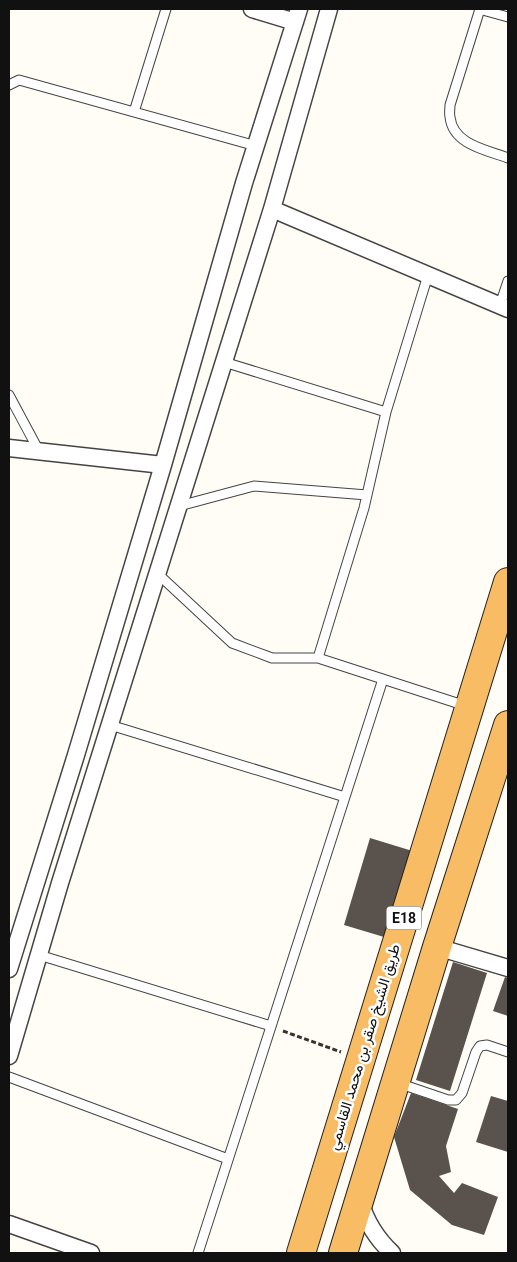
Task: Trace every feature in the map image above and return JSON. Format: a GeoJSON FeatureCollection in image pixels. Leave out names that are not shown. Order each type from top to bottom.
{"type":"FeatureCollection","features":[{"type":"Feature","properties":{"kind":"highway","name":"طريق الشيخ صقر بن محمد القاسمي"},"geometry":{"type":"LineString","coordinates":[[301,1253],[508,582]]}},
{"type":"Feature","properties":{"kind":"highway","name":"E18"},"geometry":{"type":"LineString","coordinates":[[343,1253],[437,947],[508,725]]}},
{"type":"Feature","properties":{"kind":"street"},"geometry":{"type":"LineString","coordinates":[[9,969],[163,465],[244,183],[297,16],[252,9]]}},
{"type":"Feature","properties":{"kind":"street"},"geometry":{"type":"LineString","coordinates":[[9,1056],[110,725],[272,209],[329,9]]}},
{"type":"Feature","properties":{"kind":"street"},"geometry":{"type":"LineString","coordinates":[[272,209],[504,307]]}},
{"type":"Feature","properties":{"kind":"street"},"geometry":{"type":"LineString","coordinates":[[9,448],[163,465]]}},
{"type":"Feature","properties":{"kind":"street"},"geometry":{"type":"LineString","coordinates":[[437,947],[508,968]]}},
{"type":"Feature","properties":{"kind":"street"},"geometry":{"type":"LineString","coordinates":[[359,1200],[364,1216],[372,1230],[382,1244],[392,1253]]}},
{"type":"Feature","properties":{"kind":"street"},"geometry":{"type":"LineString","coordinates":[[9,1224],[92,1253]]}},
{"type":"Feature","properties":{"kind":"lane"},"geometry":{"type":"LineString","coordinates":[[134,112],[166,9]]}},
{"type":"Feature","properties":{"kind":"lane"},"geometry":{"type":"LineString","coordinates":[[508,17],[480,9],[450,105],[450,119],[455,131],[461,138],[470,145],[508,158]]}},
{"type":"Feature","properties":{"kind":"lane"},"geometry":{"type":"LineString","coordinates":[[9,85],[19,80],[256,146]]}},
{"type":"Feature","properties":{"kind":"lane"},"geometry":{"type":"LineString","coordinates":[[318,658],[364,508],[386,412],[428,275]]}},
{"type":"Feature","properties":{"kind":"lane"},"geometry":{"type":"LineString","coordinates":[[504,307],[508,280]]}},
{"type":"Feature","properties":{"kind":"lane"},"geometry":{"type":"LineString","coordinates":[[224,362],[386,412]]}},
{"type":"Feature","properties":{"kind":"lane"},"geometry":{"type":"LineString","coordinates":[[9,395],[39,451]]}},
{"type":"Feature","properties":{"kind":"lane"},"geometry":{"type":"LineString","coordinates":[[179,506],[254,486],[367,495]]}},
{"type":"Feature","properties":{"kind":"lane"},"geometry":{"type":"LineString","coordinates":[[158,574],[232,643],[272,658],[318,658],[469,706]]}},
{"type":"Feature","properties":{"kind":"lane"},"geometry":{"type":"LineString","coordinates":[[198,1253],[383,679]]}},
{"type":"Feature","properties":{"kind":"lane"},"geometry":{"type":"LineString","coordinates":[[110,725],[345,797]]}},
{"type":"Feature","properties":{"kind":"lane"},"geometry":{"type":"LineString","coordinates":[[39,955],[271,1026]]}},
{"type":"Feature","properties":{"kind":"lane"},"geometry":{"type":"LineString","coordinates":[[396,1082],[448,1100],[456,1100],[462,1093],[476,1052],[480,1046],[487,1045],[508,1052]]}},
{"type":"Feature","properties":{"kind":"lane"},"geometry":{"type":"LineString","coordinates":[[9,1077],[228,1159]]}},
{"type":"Feature","properties":{"kind":"path"},"geometry":{"type":"LineString","coordinates":[[271,1026],[360,1060]]}},
{"type":"Feature","properties":{"kind":"building"},"geometry":{"type":"Polygon","coordinates":[[[370,838],[419,853],[394,940],[344,925],[370,838]]]}},
{"type":"Feature","properties":{"kind":"building"},"geometry":{"type":"Polygon","coordinates":[[[453,962],[487,973],[450,1091],[416,1080],[453,962]]]}},
{"type":"Feature","properties":{"kind":"building"},"geometry":{"type":"Polygon","coordinates":[[[505,977],[508,978],[508,1016],[493,1011],[505,977]]]}},
{"type":"Feature","properties":{"kind":"building"},"geometry":{"type":"Polygon","coordinates":[[[411,1093],[458,1109],[446,1146],[451,1172],[439,1176],[454,1193],[462,1183],[498,1197],[484,1235],[452,1225],[410,1190],[394,1137],[411,1093]]]}},
{"type":"Feature","properties":{"kind":"building"},"geometry":{"type":"Polygon","coordinates":[[[491,1096],[508,1101],[508,1152],[476,1142],[491,1096]]]}}]}
